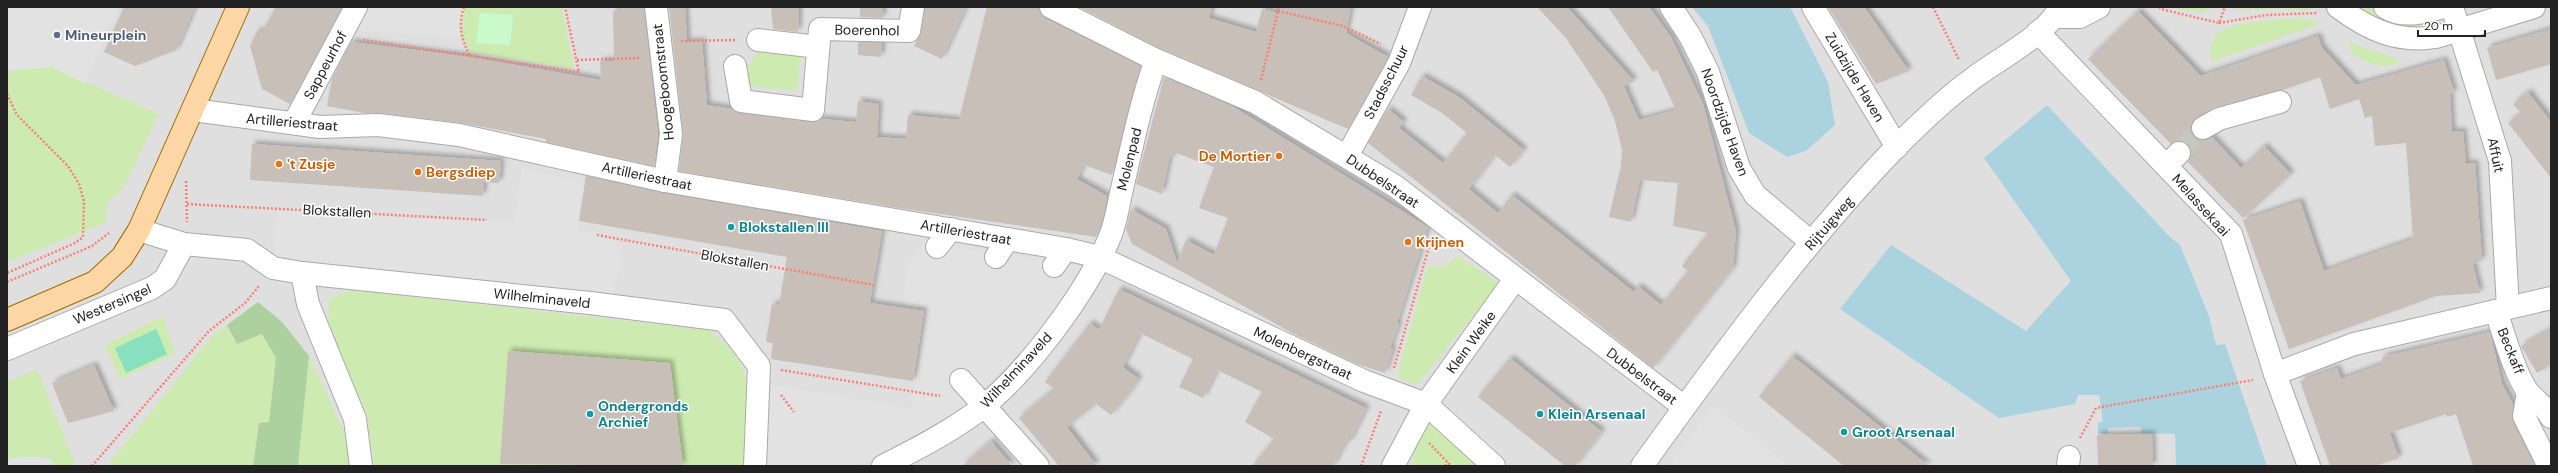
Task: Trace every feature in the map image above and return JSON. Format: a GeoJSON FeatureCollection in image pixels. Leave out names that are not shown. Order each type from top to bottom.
{"type":"FeatureCollection","features":[{"type":"Feature","properties":{"kind":"main road","name":"Westersingel"},"geometry":{"type":"LineString","coordinates":[[7,320],[95,282],[122,257],[139,230],[238,7]]}},
{"type":"Feature","properties":{"kind":"street","name":"Sappeurhof"},"geometry":{"type":"LineString","coordinates":[[294,123],[356,7]]}},
{"type":"Feature","properties":{"kind":"street","name":"Hoogeboomstraat"},"geometry":{"type":"LineString","coordinates":[[656,7],[671,134],[665,181]]}},
{"type":"Feature","properties":{"kind":"street","name":"Boerenhol"},"geometry":{"type":"LineString","coordinates":[[735,66],[741,102],[813,110],[820,29],[909,31],[913,7]]}},
{"type":"Feature","properties":{"kind":"street","name":"Dubbelstraat"},"geometry":{"type":"LineString","coordinates":[[1050,7],[1156,60],[1255,102],[1347,156],[1394,186],[1684,407]]}},
{"type":"Feature","properties":{"kind":"street","name":"Stadsschuur"},"geometry":{"type":"LineString","coordinates":[[1347,156],[1402,54],[1420,7]]}},
{"type":"Feature","properties":{"kind":"street","name":"Noordzijde Haven"},"geometry":{"type":"LineString","coordinates":[[1671,7],[1690,36],[1708,72],[1739,168],[1754,194],[1811,242]]}},
{"type":"Feature","properties":{"kind":"street","name":"Zuidzijde Haven"},"geometry":{"type":"LineString","coordinates":[[1813,7],[1897,147]]}},
{"type":"Feature","properties":{"kind":"street"},"geometry":{"type":"LineString","coordinates":[[2055,10],[2080,17],[2099,7]]}},
{"type":"Feature","properties":{"kind":"street"},"geometry":{"type":"LineString","coordinates":[[2385,7],[2408,14],[2425,12],[2444,7]]}},
{"type":"Feature","properties":{"kind":"street","name":"Affuit"},"geometry":{"type":"LineString","coordinates":[[2452,7],[2500,161],[2502,309]]}},
{"type":"Feature","properties":{"kind":"street"},"geometry":{"type":"LineString","coordinates":[[2338,8],[2387,36],[2421,40],[2460,30],[2534,7]]}},
{"type":"Feature","properties":{"kind":"street","name":"Rijtuigweg"},"geometry":{"type":"LineString","coordinates":[[1642,466],[1684,407],[1811,242],[1897,147],[1969,81],[2038,32],[2055,10]]}},
{"type":"Feature","properties":{"kind":"street","name":"Melassekaai"},"geometry":{"type":"LineString","coordinates":[[2038,32],[2172,159],[2231,234],[2275,374],[2309,466]]}},
{"type":"Feature","properties":{"kind":"street","name":"Boerenhol"},"geometry":{"type":"LineString","coordinates":[[758,40],[818,47]]}},
{"type":"Feature","properties":{"kind":"street","name":"Molenpad"},"geometry":{"type":"LineString","coordinates":[[1099,257],[1110,238],[1146,87],[1156,60]]}},
{"type":"Feature","properties":{"kind":"street"},"geometry":{"type":"LineString","coordinates":[[2203,128],[2218,119],[2280,102]]}},
{"type":"Feature","properties":{"kind":"street","name":"Artilleriestraat"},"geometry":{"type":"LineString","coordinates":[[193,110],[320,127],[378,125],[459,135],[665,181],[985,235],[1002,248],[1060,258],[1099,257]]}},
{"type":"Feature","properties":{"kind":"street"},"geometry":{"type":"LineString","coordinates":[[938,247],[952,229]]}},
{"type":"Feature","properties":{"kind":"street","name":"Wilhelminaveld"},"geometry":{"type":"LineString","coordinates":[[139,230],[184,244],[247,250],[273,268],[302,273],[590,303],[724,320],[759,366]]}},
{"type":"Feature","properties":{"kind":"street","name":"Westersingel"},"geometry":{"type":"LineString","coordinates":[[7,349],[152,288],[165,279],[184,244]]}},
{"type":"Feature","properties":{"kind":"street","name":"Molenbergstraat"},"geometry":{"type":"LineString","coordinates":[[1099,257],[1364,381],[1426,404],[1494,466]]}},
{"type":"Feature","properties":{"kind":"street","name":"Wilhelminaveld"},"geometry":{"type":"LineString","coordinates":[[883,466],[928,444],[984,405],[1048,340],[1099,257]]}},
{"type":"Feature","properties":{"kind":"street"},"geometry":{"type":"LineString","coordinates":[[302,273],[308,304],[355,419],[361,466]]}},
{"type":"Feature","properties":{"kind":"street","name":"Klein Weike"},"geometry":{"type":"LineString","coordinates":[[1393,466],[1426,404],[1515,279]]}},
{"type":"Feature","properties":{"kind":"street"},"geometry":{"type":"LineString","coordinates":[[2275,374],[2354,344],[2551,298]]}},
{"type":"Feature","properties":{"kind":"street","name":"Beckaff"},"geometry":{"type":"LineString","coordinates":[[2502,309],[2510,352],[2528,392],[2544,404],[2551,417]]}},
{"type":"Feature","properties":{"kind":"street"},"geometry":{"type":"LineString","coordinates":[[755,466],[759,366]]}},
{"type":"Feature","properties":{"kind":"street"},"geometry":{"type":"LineString","coordinates":[[961,380],[1038,466]]}},
{"type":"Feature","properties":{"kind":"street","name":"Beckaff"},"geometry":{"type":"LineString","coordinates":[[2528,392],[2524,416],[2549,466]]}},
{"type":"Feature","properties":{"kind":"path"},"geometry":{"type":"LineString","coordinates":[[464,7],[460,18],[460,37],[471,56]]}},
{"type":"Feature","properties":{"kind":"path"},"geometry":{"type":"LineString","coordinates":[[341,37],[579,72],[565,7]]}},
{"type":"Feature","properties":{"kind":"path"},"geometry":{"type":"LineString","coordinates":[[1933,7],[1969,81]]}},
{"type":"Feature","properties":{"kind":"path"},"geometry":{"type":"LineString","coordinates":[[2159,7],[2161,9],[2219,23],[2266,15],[2307,15],[2338,8]]}},
{"type":"Feature","properties":{"kind":"path"},"geometry":{"type":"LineString","coordinates":[[2219,23],[2225,7]]}},
{"type":"Feature","properties":{"kind":"path"},"geometry":{"type":"LineString","coordinates":[[1255,102],[1279,9],[1343,26],[1402,54]]}},
{"type":"Feature","properties":{"kind":"path"},"geometry":{"type":"LineString","coordinates":[[577,60],[758,40]]}},
{"type":"Feature","properties":{"kind":"path"},"geometry":{"type":"LineString","coordinates":[[7,94],[24,123],[68,166],[79,184],[84,201],[83,237],[75,243],[7,273]]}},
{"type":"Feature","properties":{"kind":"path"},"geometry":{"type":"LineString","coordinates":[[184,244],[187,204],[186,173]]}},
{"type":"Feature","properties":{"kind":"path","name":"Blokstallen"},"geometry":{"type":"LineString","coordinates":[[187,204],[487,220]]}},
{"type":"Feature","properties":{"kind":"path"},"geometry":{"type":"LineString","coordinates":[[1360,466],[1388,390],[1437,219]]}},
{"type":"Feature","properties":{"kind":"path"},"geometry":{"type":"LineString","coordinates":[[7,282],[92,246],[114,230]]}},
{"type":"Feature","properties":{"kind":"path","name":"Blokstallen"},"geometry":{"type":"LineString","coordinates":[[597,235],[874,285]]}},
{"type":"Feature","properties":{"kind":"path"},"geometry":{"type":"LineString","coordinates":[[92,466],[209,331],[245,303],[273,268]]}},
{"type":"Feature","properties":{"kind":"path"},"geometry":{"type":"LineString","coordinates":[[759,366],[940,396]]}},
{"type":"Feature","properties":{"kind":"path"},"geometry":{"type":"LineString","coordinates":[[2068,462],[2096,408],[2242,382]]}},
{"type":"Feature","properties":{"kind":"path"},"geometry":{"type":"LineString","coordinates":[[1409,436],[1432,444],[1451,466]]}},
{"type":"Feature","properties":{"kind":"path"},"geometry":{"type":"LineString","coordinates":[[1445,466],[1447,462]]}},
{"type":"Feature","properties":{"kind":"shaded area"},"geometry":{"type":"Polygon","coordinates":[[[7,7],[2551,7],[2551,466],[7,466],[7,7]]]}},
{"type":"Feature","properties":{"kind":"shaded area","name":"Mineurplein"},"geometry":{"type":"Polygon","coordinates":[[[7,7],[118,7],[85,83],[52,67],[7,71],[7,7]]]}},
{"type":"Feature","properties":{"kind":"shaded area"},"geometry":{"type":"Polygon","coordinates":[[[365,7],[464,7],[460,37],[360,30],[359,16],[365,7]]]}},
{"type":"Feature","properties":{"kind":"shaded area"},"geometry":{"type":"Polygon","coordinates":[[[522,169],[584,183],[577,232],[614,238],[621,263],[609,307],[273,268],[278,208],[514,222],[522,169]]]}},
{"type":"Feature","properties":{"kind":"shaded area"},"geometry":{"type":"Polygon","coordinates":[[[924,243],[1080,267],[1073,283],[1037,334],[990,384],[963,408],[920,437],[857,466],[767,466],[766,384],[911,409],[927,308],[903,303],[908,264],[924,243]]]}},
{"type":"Feature","properties":{"kind":"shaded area"},"geometry":{"type":"Polygon","coordinates":[[[1714,406],[1788,466],[1668,466],[1714,406]]]}},
{"type":"Feature","properties":{"kind":"shaded area"},"geometry":{"type":"Polygon","coordinates":[[[21,457],[42,457],[53,460],[51,466],[7,466],[7,460],[21,457]]]}},
{"type":"Feature","properties":{"kind":"green space"},"geometry":{"type":"Polygon","coordinates":[[[562,7],[574,69],[471,52],[461,37],[464,8],[562,7]],[[480,13],[477,43],[510,45],[513,15],[480,13]]]}},
{"type":"Feature","properties":{"kind":"green space"},"geometry":{"type":"Polygon","coordinates":[[[2164,7],[2216,7],[2203,13],[2164,7]]]}},
{"type":"Feature","properties":{"kind":"green space"},"geometry":{"type":"Polygon","coordinates":[[[2232,7],[2310,8],[2305,11],[2285,9],[2235,10],[2232,7]]]}},
{"type":"Feature","properties":{"kind":"green space"},"geometry":{"type":"Polygon","coordinates":[[[2353,7],[2373,7],[2377,10],[2432,19],[2443,25],[2403,34],[2353,7]]]}},
{"type":"Feature","properties":{"kind":"green space"},"geometry":{"type":"Polygon","coordinates":[[[480,13],[513,15],[510,45],[476,43],[480,13]]]}},
{"type":"Feature","properties":{"kind":"green space"},"geometry":{"type":"Polygon","coordinates":[[[2284,19],[2307,19],[2316,21],[2319,24],[2212,61],[2211,47],[2215,37],[2223,30],[2246,23],[2284,19]]]}},
{"type":"Feature","properties":{"kind":"green space"},"geometry":{"type":"Polygon","coordinates":[[[2351,43],[2401,60],[2389,66],[2382,66],[2367,62],[2350,50],[2349,45],[2351,43]]]}},
{"type":"Feature","properties":{"kind":"green space"},"geometry":{"type":"Polygon","coordinates":[[[758,49],[801,53],[797,91],[742,85],[743,67],[752,62],[758,49]]]}},
{"type":"Feature","properties":{"kind":"green space"},"geometry":{"type":"Polygon","coordinates":[[[52,67],[159,114],[123,189],[108,202],[105,223],[7,262],[7,71],[52,67]]]}},
{"type":"Feature","properties":{"kind":"green space"},"geometry":{"type":"Polygon","coordinates":[[[1457,256],[1499,283],[1417,385],[1397,378],[1427,267],[1447,266],[1457,256]]]}},
{"type":"Feature","properties":{"kind":"green space"},"geometry":{"type":"Polygon","coordinates":[[[351,290],[709,330],[736,356],[746,381],[748,395],[748,424],[744,466],[374,466],[367,415],[327,326],[330,299],[351,290]]]}},
{"type":"Feature","properties":{"kind":"green space"},"geometry":{"type":"Polygon","coordinates":[[[258,302],[282,322],[309,356],[298,466],[253,466],[259,423],[269,422],[276,358],[262,334],[237,344],[227,325],[258,302]]]}},
{"type":"Feature","properties":{"kind":"green space"},"geometry":{"type":"Polygon","coordinates":[[[163,316],[175,354],[120,379],[105,345],[163,316]]]}},
{"type":"Feature","properties":{"kind":"green space"},"geometry":{"type":"Polygon","coordinates":[[[227,325],[237,344],[262,334],[276,358],[269,422],[259,423],[253,466],[107,466],[213,335],[227,325]]]}},
{"type":"Feature","properties":{"kind":"green space"},"geometry":{"type":"Polygon","coordinates":[[[156,329],[167,354],[126,373],[115,348],[156,329]]]}},
{"type":"Feature","properties":{"kind":"green space"},"geometry":{"type":"Polygon","coordinates":[[[309,356],[345,434],[352,466],[298,466],[309,356]]]}},
{"type":"Feature","properties":{"kind":"green space"},"geometry":{"type":"Polygon","coordinates":[[[37,369],[76,466],[51,466],[53,460],[21,457],[7,460],[7,382],[37,369]]]}},
{"type":"Feature","properties":{"kind":"green space"},"geometry":{"type":"Polygon","coordinates":[[[1428,419],[1479,466],[1412,466],[1416,431],[1428,419]]]}},
{"type":"Feature","properties":{"kind":"water"},"geometry":{"type":"Polygon","coordinates":[[[1692,7],[1790,7],[1828,82],[1835,125],[1806,151],[1787,157],[1749,133],[1708,26],[1692,7]]]}},
{"type":"Feature","properties":{"kind":"water"},"geometry":{"type":"Polygon","coordinates":[[[2047,105],[2169,236],[2180,245],[2209,316],[2216,345],[2225,344],[2267,466],[2176,466],[2175,434],[2141,433],[2141,427],[2108,428],[2108,433],[2098,434],[2098,423],[2103,421],[2099,395],[2078,395],[2075,404],[1999,418],[1840,309],[1891,245],[2026,331],[2071,281],[1984,158],[2047,105]]]}},
{"type":"Feature","properties":{"kind":"building"},"geometry":{"type":"Polygon","coordinates":[[[124,7],[195,7],[176,50],[135,66],[104,52],[124,7]]]}},
{"type":"Feature","properties":{"kind":"building"},"geometry":{"type":"Polygon","coordinates":[[[276,7],[342,7],[290,104],[262,89],[250,46],[258,30],[262,32],[276,7]]]}},
{"type":"Feature","properties":{"kind":"building"},"geometry":{"type":"Polygon","coordinates":[[[619,7],[644,7],[658,134],[654,166],[546,142],[546,139],[462,123],[380,113],[364,113],[327,106],[332,79],[351,42],[464,56],[601,80],[600,61],[614,61],[613,11],[619,11],[619,7]]]}},
{"type":"Feature","properties":{"kind":"building"},"geometry":{"type":"Polygon","coordinates":[[[669,7],[685,7],[687,42],[702,41],[707,105],[732,109],[739,113],[811,122],[821,119],[856,122],[858,101],[879,104],[877,137],[906,139],[908,115],[959,120],[987,7],[1039,7],[1040,13],[1045,18],[1141,66],[1112,175],[1084,165],[1077,179],[1107,196],[1103,218],[1096,237],[899,208],[679,171],[683,133],[669,7]]]}},
{"type":"Feature","properties":{"kind":"building"},"geometry":{"type":"Polygon","coordinates":[[[771,7],[799,7],[798,32],[773,29],[771,7]]]}},
{"type":"Feature","properties":{"kind":"building"},"geometry":{"type":"Polygon","coordinates":[[[860,7],[883,7],[883,18],[860,17],[860,7]]]}},
{"type":"Feature","properties":{"kind":"building"},"geometry":{"type":"Polygon","coordinates":[[[925,7],[966,7],[942,59],[914,46],[921,33],[925,7]]]}},
{"type":"Feature","properties":{"kind":"building"},"geometry":{"type":"Polygon","coordinates":[[[1079,7],[1212,7],[1209,18],[1256,32],[1262,9],[1279,13],[1280,7],[1351,7],[1346,33],[1388,57],[1348,129],[1161,49],[1079,7]]]}},
{"type":"Feature","properties":{"kind":"building"},"geometry":{"type":"Polygon","coordinates":[[[1537,7],[1567,7],[1634,81],[1624,86],[1639,120],[1676,110],[1657,70],[1653,72],[1608,7],[1649,7],[1671,37],[1703,104],[1736,231],[1733,268],[1653,368],[1368,143],[1388,109],[1404,122],[1399,128],[1443,163],[1467,133],[1442,113],[1411,95],[1422,76],[1459,97],[1524,150],[1510,167],[1495,155],[1469,189],[1498,213],[1512,195],[1634,292],[1638,286],[1661,305],[1688,271],[1682,266],[1708,233],[1673,226],[1678,183],[1640,180],[1631,222],[1609,217],[1621,166],[1622,150],[1615,121],[1605,97],[1565,37],[1537,7]]]}},
{"type":"Feature","properties":{"kind":"building"},"geometry":{"type":"Polygon","coordinates":[[[1828,7],[1864,7],[1909,71],[1876,84],[1828,7]]]}},
{"type":"Feature","properties":{"kind":"building"},"geometry":{"type":"Polygon","coordinates":[[[2138,11],[2201,76],[2318,36],[2322,48],[2356,85],[2444,60],[2454,92],[2450,94],[2452,132],[2463,131],[2466,164],[2475,163],[2482,260],[2473,264],[2480,293],[2436,296],[2289,349],[2243,220],[2300,201],[2324,271],[2413,239],[2406,143],[2375,146],[2372,116],[2365,118],[2359,99],[2330,109],[2320,77],[2283,90],[2213,108],[2192,122],[2192,134],[2196,139],[2203,140],[2212,137],[2241,168],[2264,146],[2291,174],[2243,218],[2188,162],[2191,156],[2188,144],[2182,141],[2171,144],[2088,59],[2138,11]]]}},
{"type":"Feature","properties":{"kind":"building"},"geometry":{"type":"Polygon","coordinates":[[[2551,29],[2551,64],[2496,80],[2487,48],[2551,29]]]}},
{"type":"Feature","properties":{"kind":"building"},"geometry":{"type":"Polygon","coordinates":[[[858,42],[882,43],[881,57],[858,55],[858,42]]]}},
{"type":"Feature","properties":{"kind":"building"},"geometry":{"type":"Polygon","coordinates":[[[1164,77],[1232,106],[1428,227],[1397,323],[1399,324],[1390,348],[1393,349],[1385,373],[1357,364],[1292,333],[1132,244],[1126,229],[1131,209],[1166,229],[1177,263],[1186,240],[1214,255],[1228,218],[1199,208],[1214,167],[1176,153],[1175,157],[1170,155],[1162,194],[1136,184],[1164,77]]]}},
{"type":"Feature","properties":{"kind":"building"},"geometry":{"type":"Polygon","coordinates":[[[2528,92],[2551,122],[2551,178],[2508,123],[2521,113],[2513,104],[2528,92]]]}},
{"type":"Feature","properties":{"kind":"building"},"geometry":{"type":"Polygon","coordinates":[[[252,144],[501,161],[499,183],[484,182],[483,196],[250,180],[252,144]]]}},
{"type":"Feature","properties":{"kind":"building"},"geometry":{"type":"Polygon","coordinates":[[[586,176],[663,193],[882,231],[870,303],[924,311],[913,381],[771,359],[773,343],[766,342],[772,304],[779,305],[787,257],[579,221],[586,176]]]}},
{"type":"Feature","properties":{"kind":"building"},"geometry":{"type":"Polygon","coordinates":[[[1119,289],[1366,408],[1349,443],[1346,441],[1333,466],[1252,466],[1274,439],[1245,422],[1262,392],[1217,370],[1203,398],[1179,387],[1193,359],[1140,333],[1123,367],[1139,379],[1126,397],[1111,415],[1096,404],[1067,427],[1097,466],[1059,466],[1019,418],[1054,389],[1045,382],[1090,323],[1099,330],[1119,289]]]}},
{"type":"Feature","properties":{"kind":"building"},"geometry":{"type":"Polygon","coordinates":[[[2551,329],[2551,365],[2537,373],[2521,346],[2551,329]]]}},
{"type":"Feature","properties":{"kind":"building"},"geometry":{"type":"Polygon","coordinates":[[[2490,332],[2502,384],[2513,404],[2513,422],[2535,466],[2473,466],[2456,414],[2447,417],[2446,414],[2390,433],[2399,458],[2375,466],[2330,466],[2300,381],[2337,368],[2341,379],[2383,364],[2382,357],[2490,332]]]}},
{"type":"Feature","properties":{"kind":"building","name":"Ondergronds Archief"},"geometry":{"type":"Polygon","coordinates":[[[508,351],[670,363],[683,466],[500,464],[508,351]]]}},
{"type":"Feature","properties":{"kind":"building","name":"Groot Arsenaal"},"geometry":{"type":"Polygon","coordinates":[[[1792,356],[1929,466],[1844,466],[1759,397],[1792,356]]]}},
{"type":"Feature","properties":{"kind":"building","name":"Klein Arsenaal"},"geometry":{"type":"Polygon","coordinates":[[[1510,358],[1602,432],[1575,466],[1565,466],[1478,397],[1510,358]]]}},
{"type":"Feature","properties":{"kind":"building"},"geometry":{"type":"Polygon","coordinates":[[[94,365],[114,411],[68,423],[52,383],[94,365]]]}},
{"type":"Feature","properties":{"kind":"building"},"geometry":{"type":"Polygon","coordinates":[[[2152,434],[2153,466],[2098,466],[2097,435],[2152,434]]]}},
{"type":"Feature","properties":{"kind":"building"},"geometry":{"type":"Polygon","coordinates":[[[991,441],[1012,466],[962,466],[991,441]]]}},
{"type":"Feature","properties":{"kind":"tunnel"},"geometry":{"type":"LineString","coordinates":[[2179,153],[2203,128]]}},
{"type":"Feature","properties":{"kind":"place","name":"Mineurplein"},"geometry":{"type":"Point","coordinates":[57,35]}},
{"type":"Feature","properties":{"kind":"place","name":"De Mortier"},"geometry":{"type":"Point","coordinates":[1279,156]}},
{"type":"Feature","properties":{"kind":"place","name":"'t Zusje"},"geometry":{"type":"Point","coordinates":[279,164]}},
{"type":"Feature","properties":{"kind":"place","name":"Bergsdiep"},"geometry":{"type":"Point","coordinates":[418,172]}},
{"type":"Feature","properties":{"kind":"place","name":"Blokstallen III"},"geometry":{"type":"Point","coordinates":[731,227]}},
{"type":"Feature","properties":{"kind":"place","name":"Krijnen"},"geometry":{"type":"Point","coordinates":[1408,242]}},
{"type":"Feature","properties":{"kind":"place","name":"Ondergronds Archief"},"geometry":{"type":"Point","coordinates":[590,414]}},
{"type":"Feature","properties":{"kind":"place","name":"Klein Arsenaal"},"geometry":{"type":"Point","coordinates":[1540,414]}},
{"type":"Feature","properties":{"kind":"place","name":"Groot Arsenaal"},"geometry":{"type":"Point","coordinates":[1844,432]}}]}
